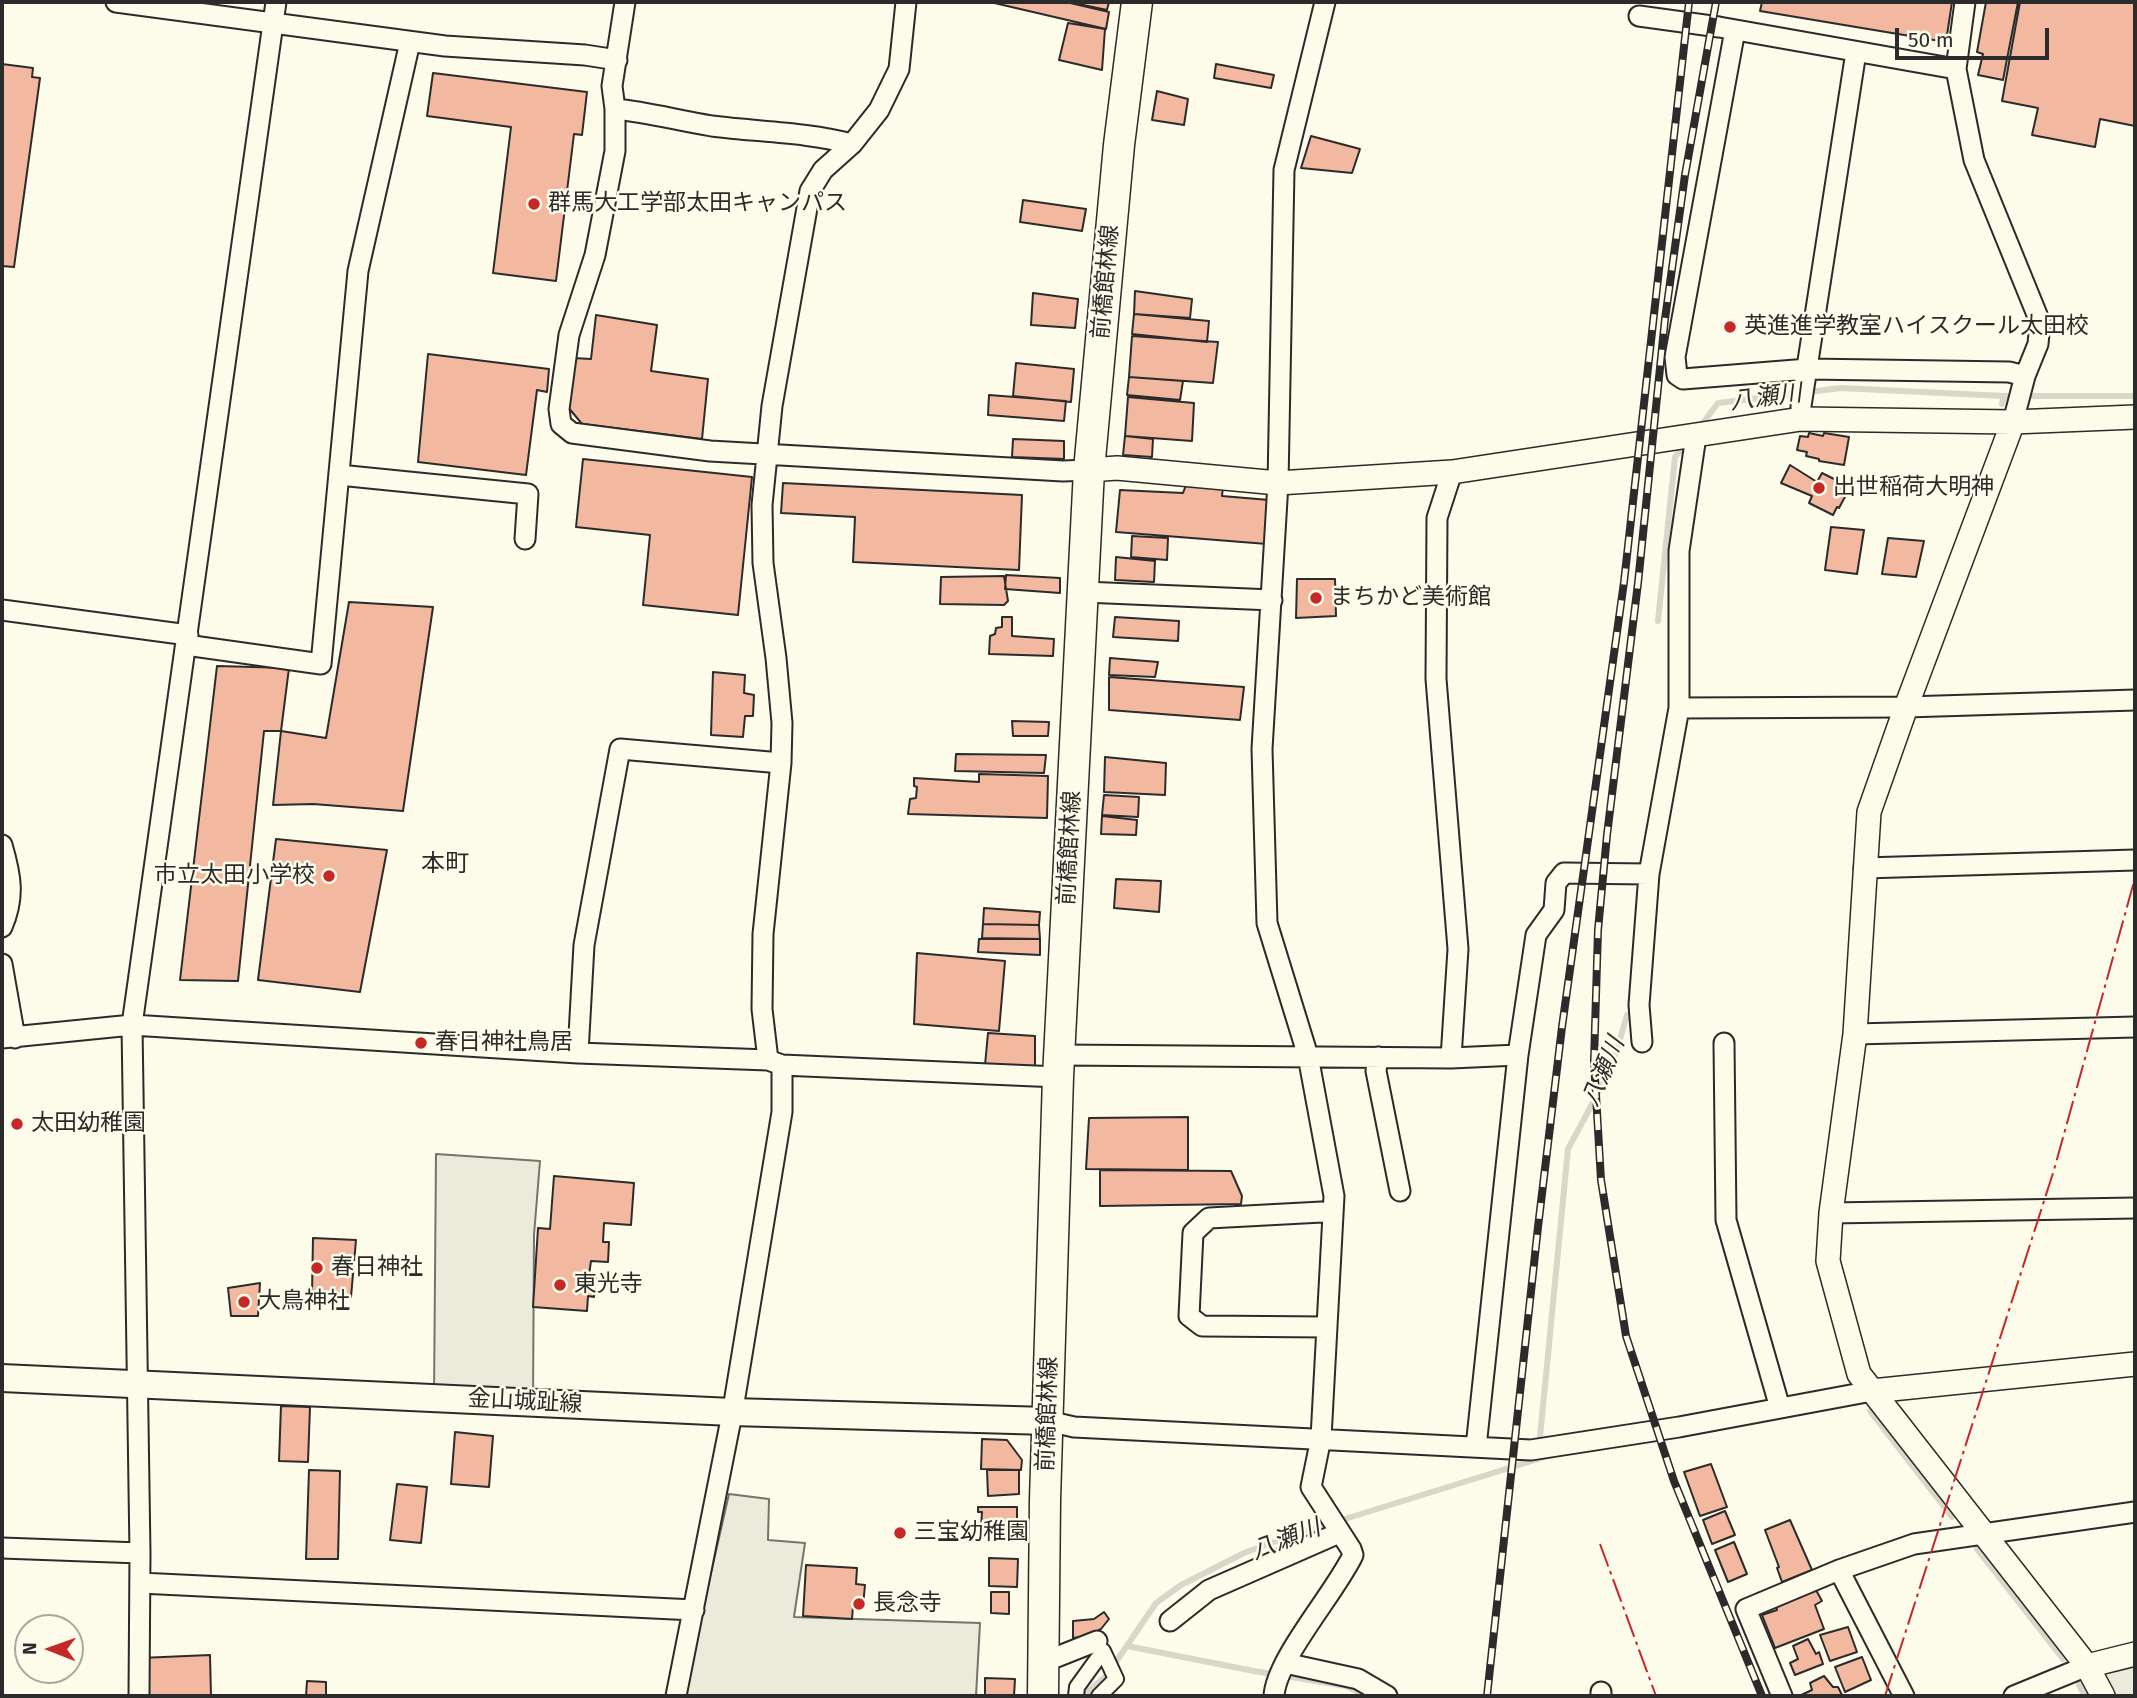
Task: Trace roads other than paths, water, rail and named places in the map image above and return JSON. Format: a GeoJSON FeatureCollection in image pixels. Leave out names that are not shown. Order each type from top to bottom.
{"type":"FeatureCollection","features":[{"type":"Feature","properties":{"kind":"main road","name":"前橋館林線"},"geometry":{"type":"LineString","coordinates":[[1043,1696],[1059,1066],[1089,470],[1119,145],[1137,2]]}},
{"type":"Feature","properties":{"kind":"main road","name":"金山城趾線"},"geometry":{"type":"LineString","coordinates":[[2,1378],[732,1412],[1048,1422]]}},
{"type":"Feature","properties":{"kind":"street"},"geometry":{"type":"LineString","coordinates":[[116,2],[411,42],[585,55],[617,60]]}},
{"type":"Feature","properties":{"kind":"street"},"geometry":{"type":"LineString","coordinates":[[139,1696],[140,1553],[132,1025],[276,2]]}},
{"type":"Feature","properties":{"kind":"street"},"geometry":{"type":"LineString","coordinates":[[625,2],[612,86],[615,151],[595,255],[569,335],[559,409],[561,424],[572,433],[687,449],[768,455],[1063,471],[1117,468],[1278,483],[1452,472],[1696,436],[1801,413],[2135,417]]}},
{"type":"Feature","properties":{"kind":"street"},"geometry":{"type":"LineString","coordinates":[[676,1696],[732,1412],[782,1112],[775,1062],[762,1009],[763,934],[781,762],[782,723],[763,563],[762,505],[772,406],[810,191],[823,170],[852,144],[879,110],[899,69],[906,2]]}},
{"type":"Feature","properties":{"kind":"street"},"geometry":{"type":"LineString","coordinates":[[1275,1689],[1285,1663],[1353,1555],[1339,1533],[1313,1478],[1321,1438],[1334,1196],[1308,1056],[1267,923],[1262,749],[1278,483],[1284,170],[1325,2]]}},
{"type":"Feature","properties":{"kind":"street"},"geometry":{"type":"LineString","coordinates":[[1965,2],[1955,69],[1978,176],[2040,322],[2038,344],[2024,379],[2015,416],[1869,812],[1854,1034],[1828,1261],[1858,1374],[2087,1666],[2103,1696]]}},
{"type":"Feature","properties":{"kind":"street"},"geometry":{"type":"LineString","coordinates":[[1640,16],[1955,69]]}},
{"type":"Feature","properties":{"kind":"street"},"geometry":{"type":"LineString","coordinates":[[1735,30],[1675,367],[1677,374],[1683,379],[1807,374],[2009,372],[2024,379]]}},
{"type":"Feature","properties":{"kind":"street"},"geometry":{"type":"LineString","coordinates":[[2,610],[321,664],[358,271],[411,42]]}},
{"type":"Feature","properties":{"kind":"street"},"geometry":{"type":"LineString","coordinates":[[1801,413],[1856,52]]}},
{"type":"Feature","properties":{"kind":"street"},"geometry":{"type":"LineString","coordinates":[[615,109],[710,126],[815,135],[852,144]]}},
{"type":"Feature","properties":{"kind":"street"},"geometry":{"type":"LineString","coordinates":[[1642,1042],[1639,1005],[1649,874],[1679,708],[1679,551],[1696,436]]}},
{"type":"Feature","properties":{"kind":"street"},"geometry":{"type":"LineString","coordinates":[[1451,1058],[1458,949],[1436,679],[1437,518],[1452,472]]}},
{"type":"Feature","properties":{"kind":"street"},"geometry":{"type":"LineString","coordinates":[[339,475],[528,494],[525,539]]}},
{"type":"Feature","properties":{"kind":"street"},"geometry":{"type":"LineString","coordinates":[[1083,592],[1272,600]]}},
{"type":"Feature","properties":{"kind":"street"},"geometry":{"type":"LineString","coordinates":[[1679,708],[1906,707],[2135,699]]}},
{"type":"Feature","properties":{"kind":"street"},"geometry":{"type":"LineString","coordinates":[[578,1053],[584,945],[620,749],[781,762]]}},
{"type":"Feature","properties":{"kind":"street"},"geometry":{"type":"LineString","coordinates":[[2,845],[11,876],[10,908],[2,927]]}},
{"type":"Feature","properties":{"kind":"street"},"geometry":{"type":"LineString","coordinates":[[1864,868],[2135,860]]}},
{"type":"Feature","properties":{"kind":"street"},"geometry":{"type":"LineString","coordinates":[[1476,1447],[1518,1055],[1536,935],[1554,910],[1556,883],[1560,875],[1649,874]]}},
{"type":"Feature","properties":{"kind":"street"},"geometry":{"type":"LineString","coordinates":[[2,964],[8,1038],[132,1025],[578,1053],[775,1062],[1059,1066],[1308,1056],[1451,1058],[1518,1055]]}},
{"type":"Feature","properties":{"kind":"street"},"geometry":{"type":"LineString","coordinates":[[1854,1034],[2135,1027]]}},
{"type":"Feature","properties":{"kind":"street"},"geometry":{"type":"LineString","coordinates":[[1724,1043],[1726,1220],[1780,1408]]}},
{"type":"Feature","properties":{"kind":"street"},"geometry":{"type":"LineString","coordinates":[[1378,1057],[1376,1071],[1400,1191]]}},
{"type":"Feature","properties":{"kind":"street"},"geometry":{"type":"LineString","coordinates":[[1832,1213],[2135,1208]]}},
{"type":"Feature","properties":{"kind":"street"},"geometry":{"type":"LineString","coordinates":[[1327,1326],[1202,1326],[1189,1316],[1193,1233],[1209,1218],[1322,1212],[1333,1214]]}},
{"type":"Feature","properties":{"kind":"street"},"geometry":{"type":"LineString","coordinates":[[1048,1422],[1074,1427],[1531,1450],[1580,1440],[1679,1427],[1872,1391],[2135,1364]]}},
{"type":"Feature","properties":{"kind":"street"},"geometry":{"type":"LineString","coordinates":[[1782,1696],[1746,1609],[1839,1570],[1914,1544],[2135,1512]]}},
{"type":"Feature","properties":{"kind":"street"},"geometry":{"type":"LineString","coordinates":[[1170,1621],[1209,1590],[1339,1533]]}},
{"type":"Feature","properties":{"kind":"street"},"geometry":{"type":"LineString","coordinates":[[2,1548],[140,1553]]}},
{"type":"Feature","properties":{"kind":"street"},"geometry":{"type":"LineString","coordinates":[[1839,1570],[1904,1696]]}},
{"type":"Feature","properties":{"kind":"street"},"geometry":{"type":"LineString","coordinates":[[140,1583],[694,1610]]}},
{"type":"Feature","properties":{"kind":"street"},"geometry":{"type":"LineString","coordinates":[[1044,1662],[1097,1641]]}},
{"type":"Feature","properties":{"kind":"street"},"geometry":{"type":"LineString","coordinates":[[1076,1696],[1077,1687],[1103,1651],[1116,1679],[1099,1696]]}},
{"type":"Feature","properties":{"kind":"street"},"geometry":{"type":"LineString","coordinates":[[2014,1696],[2087,1666],[2135,1654]]}},
{"type":"Feature","properties":{"kind":"street"},"geometry":{"type":"LineString","coordinates":[[1285,1663],[1358,1679],[1387,1696]]}},
{"type":"Feature","properties":{"kind":"waterway","name":"八瀬川"},"geometry":{"type":"LineString","coordinates":[[1699,428],[1718,403],[1841,388],[2004,396]]}},
{"type":"Feature","properties":{"kind":"waterway","name":"八瀬川"},"geometry":{"type":"LineString","coordinates":[[2002,404],[2004,396],[2135,396]]}},
{"type":"Feature","properties":{"kind":"waterway","name":"八瀬川"},"geometry":{"type":"LineString","coordinates":[[1658,621],[1675,457],[1688,442]]}},
{"type":"Feature","properties":{"kind":"waterway","name":"八瀬川"},"geometry":{"type":"LineString","coordinates":[[1539,1447],[1568,1149],[1612,1067],[1627,1015]]}},
{"type":"Feature","properties":{"kind":"waterway"},"geometry":{"type":"LineString","coordinates":[[1870,1411],[1952,1517]]}},
{"type":"Feature","properties":{"kind":"waterway","name":"八瀬川"},"geometry":{"type":"LineString","coordinates":[[1083,1696],[1107,1675],[1156,1603],[1181,1585],[1244,1553],[1287,1537],[1551,1455]]}},
{"type":"Feature","properties":{"kind":"waterway"},"geometry":{"type":"LineString","coordinates":[[1977,1549],[2063,1659]]}},
{"type":"Feature","properties":{"kind":"waterway"},"geometry":{"type":"LineString","coordinates":[[1127,1646],[1346,1686],[1367,1696]]}},
{"type":"Feature","properties":{"kind":"waterway"},"geometry":{"type":"LineString","coordinates":[[2079,1685],[2085,1696]]}},
{"type":"Feature","properties":{"kind":"railway"},"geometry":{"type":"LineString","coordinates":[[1487,1696],[1538,1227],[1562,1027],[1624,582],[1689,2]]}},
{"type":"Feature","properties":{"kind":"railway"},"geometry":{"type":"LineString","coordinates":[[1716,2],[1685,175],[1665,319],[1638,583],[1607,835],[1598,930],[1594,1061],[1601,1180],[1626,1336],[1674,1481],[1762,1696]]}},
{"type":"Feature","properties":{"kind":"place","name":"群馬大工学部太田キャンパス"},"geometry":{"type":"Point","coordinates":[534,204]}},
{"type":"Feature","properties":{"kind":"place","name":"英進進学教室ハイスクール太田校"},"geometry":{"type":"Point","coordinates":[1730,327]}},
{"type":"Feature","properties":{"kind":"place","name":"出世稲荷大明神"},"geometry":{"type":"Point","coordinates":[1819,488]}},
{"type":"Feature","properties":{"kind":"place","name":"まちかど美術館"},"geometry":{"type":"Point","coordinates":[1316,598]}},
{"type":"Feature","properties":{"kind":"place","name":"市立太田小学校"},"geometry":{"type":"Point","coordinates":[329,876]}},
{"type":"Feature","properties":{"kind":"place","name":"春日神社鳥居"},"geometry":{"type":"Point","coordinates":[421,1043]}},
{"type":"Feature","properties":{"kind":"place","name":"太田幼稚園"},"geometry":{"type":"Point","coordinates":[17,1124]}},
{"type":"Feature","properties":{"kind":"place","name":"春日神社"},"geometry":{"type":"Point","coordinates":[317,1268]}},
{"type":"Feature","properties":{"kind":"place","name":"東光寺"},"geometry":{"type":"Point","coordinates":[560,1285]}},
{"type":"Feature","properties":{"kind":"place","name":"大鳥神社"},"geometry":{"type":"Point","coordinates":[244,1302]}},
{"type":"Feature","properties":{"kind":"place","name":"三宝幼稚園"},"geometry":{"type":"Point","coordinates":[900,1533]}},
{"type":"Feature","properties":{"kind":"place","name":"長念寺"},"geometry":{"type":"Point","coordinates":[859,1604]}},
{"type":"Feature","properties":{"kind":"district","name":"本町"},"geometry":{"type":"Point","coordinates":[445,864]}}]}
